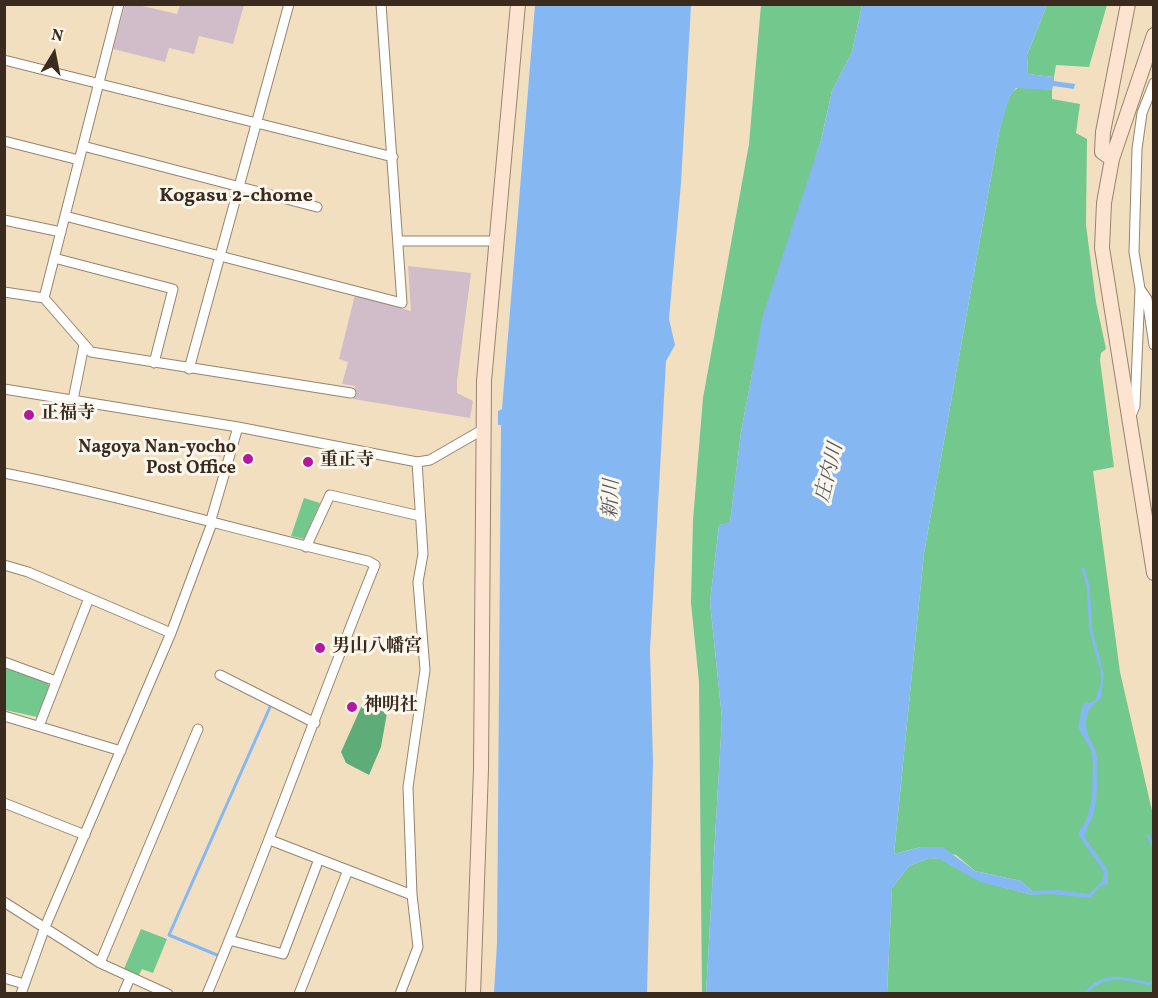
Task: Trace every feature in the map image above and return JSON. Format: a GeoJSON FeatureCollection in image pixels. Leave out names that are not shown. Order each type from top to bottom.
{"type":"FeatureCollection","features":[{"type":"Feature","properties":{"kind":"street"},"geometry":{"type":"LineString","coordinates":[[189,369],[241,188],[289,4]]}},
{"type":"Feature","properties":{"kind":"street"},"geometry":{"type":"LineString","coordinates":[[65,216],[402,303],[381,4]]}},
{"type":"Feature","properties":{"kind":"street"},"geometry":{"type":"LineString","coordinates":[[473,993],[481,769],[482,430],[496,241],[518,4]]}},
{"type":"Feature","properties":{"kind":"street"},"geometry":{"type":"LineString","coordinates":[[1113,159],[1102,152],[1103,132],[1128,4]]}},
{"type":"Feature","properties":{"kind":"street"},"geometry":{"type":"LineString","coordinates":[[44,298],[118,5]]}},
{"type":"Feature","properties":{"kind":"street"},"geometry":{"type":"LineString","coordinates":[[1154,35],[1113,159],[1104,203],[1102,248],[1154,573]]}},
{"type":"Feature","properties":{"kind":"street"},"geometry":{"type":"LineString","coordinates":[[4,60],[393,157]]}},
{"type":"Feature","properties":{"kind":"street"},"geometry":{"type":"LineString","coordinates":[[1129,422],[1135,406],[1140,289],[1134,252],[1134,184],[1142,113],[1154,83]]}},
{"type":"Feature","properties":{"kind":"street"},"geometry":{"type":"LineString","coordinates":[[4,141],[79,160]]}},
{"type":"Feature","properties":{"kind":"street"},"geometry":{"type":"LineString","coordinates":[[83,146],[318,207]]}},
{"type":"Feature","properties":{"kind":"street"},"geometry":{"type":"LineString","coordinates":[[4,220],[61,232]]}},
{"type":"Feature","properties":{"kind":"street"},"geometry":{"type":"LineString","coordinates":[[398,241],[496,241]]}},
{"type":"Feature","properties":{"kind":"street"},"geometry":{"type":"LineString","coordinates":[[54,258],[173,289],[154,363]]}},
{"type":"Feature","properties":{"kind":"street"},"geometry":{"type":"LineString","coordinates":[[1140,289],[1147,299],[1154,345]]}},
{"type":"Feature","properties":{"kind":"street"},"geometry":{"type":"LineString","coordinates":[[4,292],[44,298],[91,352],[351,393]]}},
{"type":"Feature","properties":{"kind":"street"},"geometry":{"type":"LineString","coordinates":[[73,400],[84,345]]}},
{"type":"Feature","properties":{"kind":"street"},"geometry":{"type":"LineString","coordinates":[[4,389],[238,427],[417,462],[430,460],[482,430]]}},
{"type":"Feature","properties":{"kind":"street"},"geometry":{"type":"LineString","coordinates":[[21,993],[45,927],[171,633],[211,523],[238,427]]}},
{"type":"Feature","properties":{"kind":"street"},"geometry":{"type":"LineString","coordinates":[[400,993],[418,947],[412,895],[408,787],[425,670],[418,582],[423,554],[417,462]]}},
{"type":"Feature","properties":{"kind":"street"},"geometry":{"type":"LineString","coordinates":[[6,476],[74,486],[211,523],[368,561],[375,565],[326,687],[315,723],[270,840],[207,993]]}},
{"type":"Feature","properties":{"kind":"street"},"geometry":{"type":"LineString","coordinates":[[306,547],[330,495],[420,516]]}},
{"type":"Feature","properties":{"kind":"street"},"geometry":{"type":"LineString","coordinates":[[4,565],[171,633]]}},
{"type":"Feature","properties":{"kind":"street"},"geometry":{"type":"LineString","coordinates":[[39,726],[89,598]]}},
{"type":"Feature","properties":{"kind":"street"},"geometry":{"type":"LineString","coordinates":[[4,662],[56,681]]}},
{"type":"Feature","properties":{"kind":"street"},"geometry":{"type":"LineString","coordinates":[[220,675],[315,723]]}},
{"type":"Feature","properties":{"kind":"street"},"geometry":{"type":"LineString","coordinates":[[4,716],[121,751]]}},
{"type":"Feature","properties":{"kind":"street"},"geometry":{"type":"LineString","coordinates":[[100,963],[198,729]]}},
{"type":"Feature","properties":{"kind":"street"},"geometry":{"type":"LineString","coordinates":[[4,803],[85,835]]}},
{"type":"Feature","properties":{"kind":"street"},"geometry":{"type":"LineString","coordinates":[[270,840],[412,895]]}},
{"type":"Feature","properties":{"kind":"street"},"geometry":{"type":"LineString","coordinates":[[229,940],[283,954],[319,859]]}},
{"type":"Feature","properties":{"kind":"street"},"geometry":{"type":"LineString","coordinates":[[299,993],[348,870]]}},
{"type":"Feature","properties":{"kind":"street"},"geometry":{"type":"LineString","coordinates":[[4,902],[100,963],[168,993]]}},
{"type":"Feature","properties":{"kind":"street"},"geometry":{"type":"LineString","coordinates":[[4,978],[24,984]]}},
{"type":"Feature","properties":{"kind":"street"},"geometry":{"type":"LineString","coordinates":[[123,993],[130,978]]}},
{"type":"Feature","properties":{"kind":"shaded area"},"geometry":{"type":"Polygon","coordinates":[[[125,5],[138,5],[177,14],[180,5],[244,5],[233,44],[199,36],[194,54],[169,48],[165,62],[113,49],[125,5]]]}},
{"type":"Feature","properties":{"kind":"shaded area"},"geometry":{"type":"Polygon","coordinates":[[[408,266],[471,273],[457,381],[457,393],[473,401],[470,418],[353,399],[355,386],[342,384],[348,362],[339,359],[355,295],[411,311],[408,266]]]}},
{"type":"Feature","properties":{"kind":"green space"},"geometry":{"type":"Polygon","coordinates":[[[761,5],[862,5],[852,52],[832,91],[821,140],[752,374],[741,432],[730,523],[719,525],[710,602],[722,718],[706,993],[702,994],[699,682],[691,603],[693,520],[703,398],[749,144],[761,5]]]}},
{"type":"Feature","properties":{"kind":"green space"},"geometry":{"type":"Polygon","coordinates":[[[1047,5],[1107,5],[1089,67],[1056,65],[1054,77],[1028,74],[1027,55],[1047,5]]]}},
{"type":"Feature","properties":{"kind":"green space"},"geometry":{"type":"Polygon","coordinates":[[[1022,86],[1052,90],[1052,99],[1080,104],[1076,133],[1087,139],[1086,225],[1096,302],[1106,349],[1101,353],[1100,360],[1114,467],[1093,471],[1120,672],[1153,815],[1153,993],[887,994],[892,888],[909,866],[929,858],[942,859],[1002,887],[1033,895],[1032,891],[1021,881],[975,871],[956,855],[921,847],[894,854],[924,553],[999,133],[1008,99],[1016,89],[1022,86]]]}},
{"type":"Feature","properties":{"kind":"green space"},"geometry":{"type":"Polygon","coordinates":[[[304,498],[320,503],[304,539],[291,536],[304,498]]]}},
{"type":"Feature","properties":{"kind":"green space"},"geometry":{"type":"Polygon","coordinates":[[[4,666],[47,681],[49,686],[37,717],[5,710],[4,666]]]}},
{"type":"Feature","properties":{"kind":"green space"},"geometry":{"type":"Polygon","coordinates":[[[363,703],[387,713],[381,747],[369,775],[346,763],[341,752],[363,703]]]}},
{"type":"Feature","properties":{"kind":"green space"},"geometry":{"type":"Polygon","coordinates":[[[141,929],[167,939],[153,973],[142,969],[138,977],[123,971],[141,929]]]}},
{"type":"Feature","properties":{"kind":"water","name":"新川"},"geometry":{"type":"Polygon","coordinates":[[[535,5],[691,5],[681,183],[669,319],[675,345],[666,361],[650,650],[653,762],[647,993],[494,993],[497,943],[501,425],[498,425],[498,411],[502,409],[535,5]]]}},
{"type":"Feature","properties":{"kind":"water","name":"庄内川"},"geometry":{"type":"Polygon","coordinates":[[[862,5],[1047,5],[1027,55],[1028,74],[1054,77],[1054,81],[1075,84],[1074,89],[1053,86],[1052,90],[1016,88],[1009,98],[999,133],[924,553],[894,854],[921,847],[943,847],[975,871],[1021,881],[1032,891],[1058,890],[1089,894],[1103,880],[1104,873],[1078,833],[1087,819],[1092,798],[1093,763],[1091,750],[1078,727],[1083,704],[1095,701],[1101,682],[1100,660],[1104,674],[1101,698],[1089,710],[1086,720],[1087,731],[1096,755],[1097,793],[1093,816],[1085,838],[1108,870],[1108,884],[1099,887],[1091,898],[1052,894],[1033,895],[980,882],[939,859],[929,858],[909,866],[892,888],[887,993],[706,993],[722,718],[710,602],[719,525],[730,522],[741,432],[763,315],[821,140],[832,91],[852,52],[862,5]]]}},
{"type":"Feature","properties":{"kind":"waterway"},"geometry":{"type":"LineString","coordinates":[[1083,569],[1088,586],[1091,631],[1100,664]]}},
{"type":"Feature","properties":{"kind":"waterway"},"geometry":{"type":"LineString","coordinates":[[217,955],[169,935],[270,707]]}},
{"type":"Feature","properties":{"kind":"waterway"},"geometry":{"type":"LineString","coordinates":[[1148,836],[1154,848]]}},
{"type":"Feature","properties":{"kind":"waterway"},"geometry":{"type":"LineString","coordinates":[[1085,994],[1099,982],[1115,978],[1149,984],[1154,981]]}},
{"type":"Feature","properties":{"kind":"place","name":"正福寺"},"geometry":{"type":"Point","coordinates":[29,415]}},
{"type":"Feature","properties":{"kind":"place","name":"Nagoya Nan-yocho Post Office"},"geometry":{"type":"Point","coordinates":[248,459]}},
{"type":"Feature","properties":{"kind":"place","name":"重正寺"},"geometry":{"type":"Point","coordinates":[308,462]}},
{"type":"Feature","properties":{"kind":"place","name":"男山八幡宮"},"geometry":{"type":"Point","coordinates":[320,648]}},
{"type":"Feature","properties":{"kind":"place","name":"神明社"},"geometry":{"type":"Point","coordinates":[352,707]}},
{"type":"Feature","properties":{"kind":"district","name":"Kogasu 2-chome"},"geometry":{"type":"Point","coordinates":[236,197]}}]}
